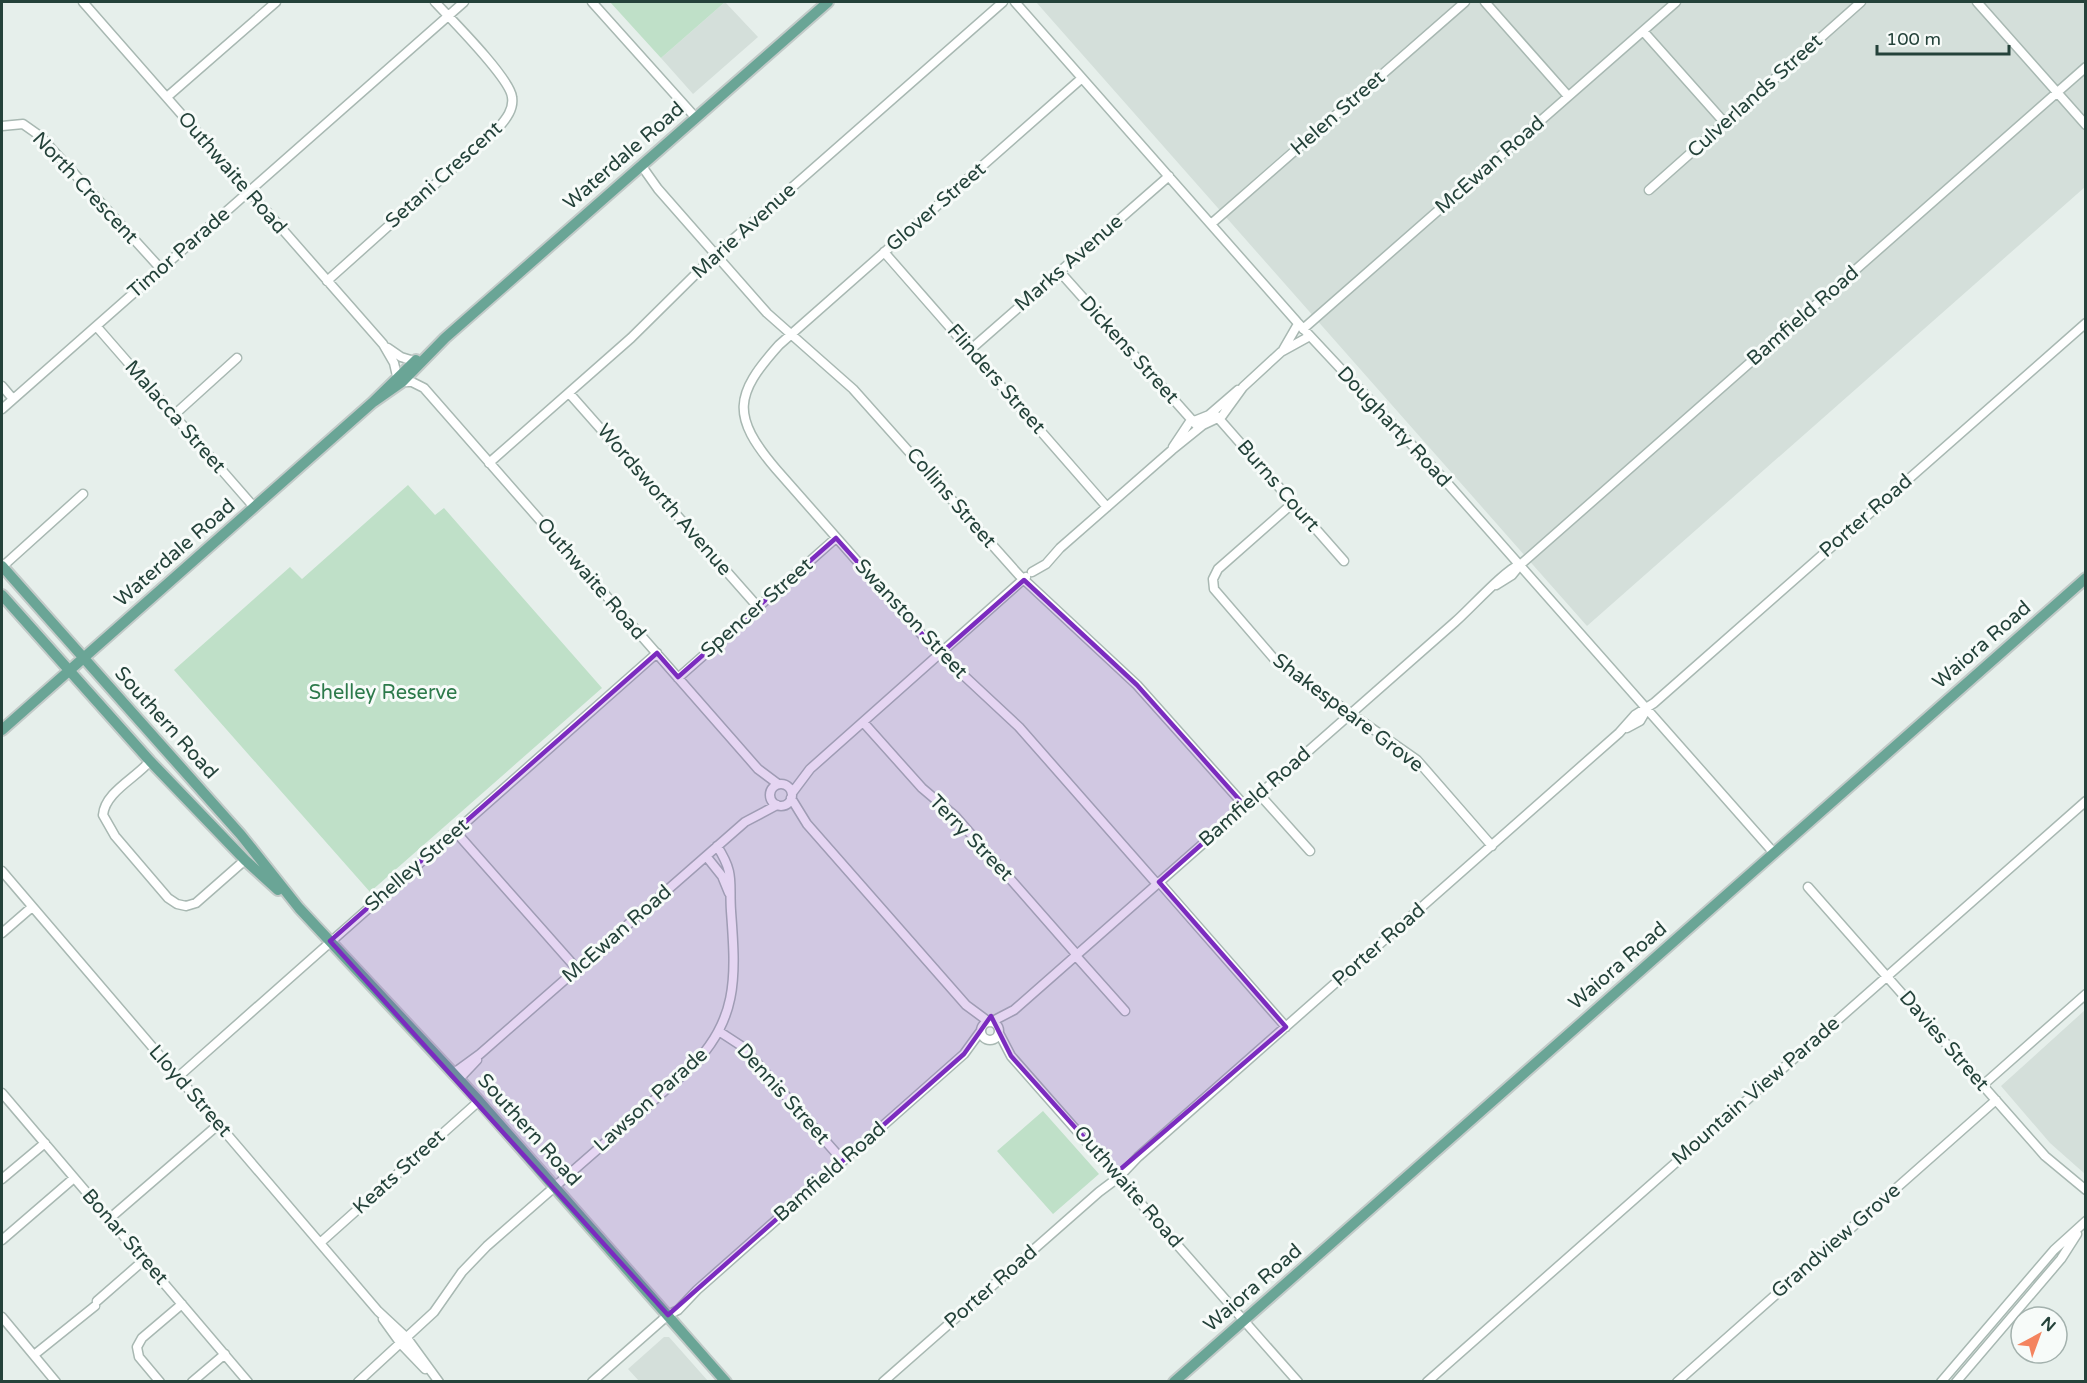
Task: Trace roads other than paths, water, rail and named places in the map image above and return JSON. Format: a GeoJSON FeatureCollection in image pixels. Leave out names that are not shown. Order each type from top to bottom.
{"type":"FeatureCollection","features":[{"type":"Feature","properties":{"kind":"main road","name":"Waterdale Road"},"geometry":{"type":"LineString","coordinates":[[2,730],[828,2]]}},
{"type":"Feature","properties":{"kind":"main road","name":"Southern Road"},"geometry":{"type":"LineString","coordinates":[[2,566],[241,835],[299,908],[479,1101],[726,1382]]}},
{"type":"Feature","properties":{"kind":"main road","name":"Waiora Road"},"geometry":{"type":"LineString","coordinates":[[1174,1382],[2085,578]]}},
{"type":"Feature","properties":{"kind":"main road","name":"Southern Road"},"geometry":{"type":"LineString","coordinates":[[2,595],[150,761],[245,860],[299,908]]}},
{"type":"Feature","properties":{"kind":"street","name":"Outhwaite Road"},"geometry":{"type":"LineString","coordinates":[[83,2],[248,193],[383,344],[394,363],[399,379]]}},
{"type":"Feature","properties":{"kind":"street"},"geometry":{"type":"LineString","coordinates":[[167,97],[276,2]]}},
{"type":"Feature","properties":{"kind":"street","name":"Setani Crescent"},"geometry":{"type":"LineString","coordinates":[[327,280],[500,127],[509,114],[512,98],[505,81],[435,2]]}},
{"type":"Feature","properties":{"kind":"street","name":"Timor Parade"},"geometry":{"type":"LineString","coordinates":[[2,409],[464,2]]}},
{"type":"Feature","properties":{"kind":"street"},"geometry":{"type":"LineString","coordinates":[[592,2],[696,118]]}},
{"type":"Feature","properties":{"kind":"street","name":"Marie Avenue"},"geometry":{"type":"LineString","coordinates":[[489,463],[631,338],[715,255],[1003,2]]}},
{"type":"Feature","properties":{"kind":"street","name":"Dougharty Road"},"geometry":{"type":"LineString","coordinates":[[1015,2],[1301,326],[1441,476],[1774,852]]}},
{"type":"Feature","properties":{"kind":"street","name":"Helen Street"},"geometry":{"type":"LineString","coordinates":[[1211,225],[1466,2]]}},
{"type":"Feature","properties":{"kind":"street"},"geometry":{"type":"LineString","coordinates":[[1485,2],[1568,96]]}},
{"type":"Feature","properties":{"kind":"street","name":"McEwan Road"},"geometry":{"type":"LineString","coordinates":[[456,1076],[754,815],[781,784],[810,769],[1032,572],[1046,564],[1060,548],[1172,450],[1216,415],[1230,394],[1243,387],[1281,352],[1301,326],[1676,2]]}},
{"type":"Feature","properties":{"kind":"street","name":"Culverlands Street"},"geometry":{"type":"LineString","coordinates":[[1649,190],[1861,2]]}},
{"type":"Feature","properties":{"kind":"street"},"geometry":{"type":"LineString","coordinates":[[1977,2],[2085,124]]}},
{"type":"Feature","properties":{"kind":"street"},"geometry":{"type":"LineString","coordinates":[[1643,31],[1724,122]]}},
{"type":"Feature","properties":{"kind":"street","name":"Bamfield Road"},"geometry":{"type":"LineString","coordinates":[[964,1054],[980,1031],[990,1022],[1014,1010],[1496,585],[1512,575],[1520,565],[2085,67]]}},
{"type":"Feature","properties":{"kind":"street","name":"Glover Street"},"geometry":{"type":"LineString","coordinates":[[790,335],[1082,78]]}},
{"type":"Feature","properties":{"kind":"street","name":"North Crescent"},"geometry":{"type":"LineString","coordinates":[[2,126],[23,124],[40,136],[160,269]]}},
{"type":"Feature","properties":{"kind":"street","name":"Collins Street"},"geometry":{"type":"LineString","coordinates":[[639,167],[715,255],[790,335],[860,396],[1024,580],[1137,685],[1245,806]]}},
{"type":"Feature","properties":{"kind":"street","name":"Marks Avenue"},"geometry":{"type":"LineString","coordinates":[[970,350],[1168,176]]}},
{"type":"Feature","properties":{"kind":"street","name":"Flinders Street"},"geometry":{"type":"LineString","coordinates":[[884,252],[1107,507]]}},
{"type":"Feature","properties":{"kind":"street","name":"Dickens Street"},"geometry":{"type":"LineString","coordinates":[[1060,272],[1198,428]]}},
{"type":"Feature","properties":{"kind":"street","name":"Porter Road"},"geometry":{"type":"LineString","coordinates":[[883,1382],[1619,733],[1640,721],[1647,709],[2085,323]]}},
{"type":"Feature","properties":{"kind":"street","name":"Malacca Street"},"geometry":{"type":"LineString","coordinates":[[97,327],[254,507]]}},
{"type":"Feature","properties":{"kind":"street","name":"Swanston Street"},"geometry":{"type":"LineString","coordinates":[[790,335],[754,374],[742,399],[742,410],[760,450],[940,654],[1019,727],[1286,1027]]}},
{"type":"Feature","properties":{"kind":"street","name":"McEwan Road"},"geometry":{"type":"LineString","coordinates":[[1281,352],[1310,336]]}},
{"type":"Feature","properties":{"kind":"street","name":"Outhwaite Road"},"geometry":{"type":"LineString","coordinates":[[383,344],[416,364],[424,388],[489,463],[758,769],[781,784],[791,796]]}},
{"type":"Feature","properties":{"kind":"street"},"geometry":{"type":"LineString","coordinates":[[174,415],[237,358]]}},
{"type":"Feature","properties":{"kind":"street"},"geometry":{"type":"LineString","coordinates":[[399,379],[424,388]]}},
{"type":"Feature","properties":{"kind":"street"},"geometry":{"type":"LineString","coordinates":[[2,386],[13,399]]}},
{"type":"Feature","properties":{"kind":"street","name":"Wordsworth Avenue"},"geometry":{"type":"LineString","coordinates":[[569,393],[758,607]]}},
{"type":"Feature","properties":{"kind":"street","name":"McEwan Road"},"geometry":{"type":"LineString","coordinates":[[1172,450],[1191,420],[1216,415]]}},
{"type":"Feature","properties":{"kind":"street","name":"Burns Court"},"geometry":{"type":"LineString","coordinates":[[1216,415],[1344,561]]}},
{"type":"Feature","properties":{"kind":"street"},"geometry":{"type":"LineString","coordinates":[[2,566],[82,494]]}},
{"type":"Feature","properties":{"kind":"street","name":"Shakespeare Grove"},"geometry":{"type":"LineString","coordinates":[[1293,503],[1218,569],[1213,584],[1221,599],[1273,657],[1417,760],[1492,846]]}},
{"type":"Feature","properties":{"kind":"street","name":"Spencer Street"},"geometry":{"type":"LineString","coordinates":[[678,678],[836,538]]}},
{"type":"Feature","properties":{"kind":"street","name":"Shelley Street"},"geometry":{"type":"LineString","coordinates":[[178,1077],[657,653]]}},
{"type":"Feature","properties":{"kind":"street","name":"Terry Street"},"geometry":{"type":"LineString","coordinates":[[864,722],[922,788],[955,816],[1125,1011]]}},
{"type":"Feature","properties":{"kind":"street"},"geometry":{"type":"LineString","coordinates":[[150,761],[111,797],[105,806],[103,815],[115,836],[168,898],[181,906],[196,903],[245,860]]}},
{"type":"Feature","properties":{"kind":"street","name":"Outhwaite Road"},"geometry":{"type":"LineString","coordinates":[[758,769],[770,794],[780,805]]}},
{"type":"Feature","properties":{"kind":"street","name":"McEwan Road"},"geometry":{"type":"LineString","coordinates":[[754,815],[780,805],[791,796],[810,769]]}},
{"type":"Feature","properties":{"kind":"street"},"geometry":{"type":"LineString","coordinates":[[1259,794],[1310,851]]}},
{"type":"Feature","properties":{"kind":"street"},"geometry":{"type":"LineString","coordinates":[[791,796],[807,824],[966,1005],[980,1031]]}},
{"type":"Feature","properties":{"kind":"street","name":"Mountain View Parade"},"geometry":{"type":"LineString","coordinates":[[1427,1382],[2085,801]]}},
{"type":"Feature","properties":{"kind":"street"},"geometry":{"type":"LineString","coordinates":[[780,805],[807,824]]}},
{"type":"Feature","properties":{"kind":"street"},"geometry":{"type":"LineString","coordinates":[[455,831],[578,969]]}},
{"type":"Feature","properties":{"kind":"street","name":"Lawson Parade"},"geometry":{"type":"LineString","coordinates":[[358,1382],[434,1312],[462,1272],[487,1246],[695,1063],[720,1032],[729,1007],[734,981],[730,869],[717,846]]}},
{"type":"Feature","properties":{"kind":"street","name":"Lawson Parade"},"geometry":{"type":"LineString","coordinates":[[706,856],[722,876],[730,896]]}},
{"type":"Feature","properties":{"kind":"street","name":"Lloyd Street"},"geometry":{"type":"LineString","coordinates":[[2,871],[438,1380]]}},
{"type":"Feature","properties":{"kind":"street","name":"Davies Street"},"geometry":{"type":"LineString","coordinates":[[1808,887],[2045,1156],[2085,1190]]}},
{"type":"Feature","properties":{"kind":"street"},"geometry":{"type":"LineString","coordinates":[[2,933],[32,907]]}},
{"type":"Feature","properties":{"kind":"street"},"geometry":{"type":"LineString","coordinates":[[1983,1085],[2085,994]]}},
{"type":"Feature","properties":{"kind":"street"},"geometry":{"type":"LineString","coordinates":[[966,1005],[990,1022]]}},
{"type":"Feature","properties":{"kind":"street","name":"Bamfield Road"},"geometry":{"type":"LineString","coordinates":[[592,1382],[668,1315],[679,1309],[697,1290],[964,1054],[999,1032],[1014,1010]]}},
{"type":"Feature","properties":{"kind":"street","name":"Outhwaite Road"},"geometry":{"type":"LineString","coordinates":[[990,1022],[999,1032],[1011,1056]]}},
{"type":"Feature","properties":{"kind":"street","name":"Outhwaite Road"},"geometry":{"type":"LineString","coordinates":[[980,1031],[1011,1056],[1298,1382]]}},
{"type":"Feature","properties":{"kind":"street","name":"Dennis Street"},"geometry":{"type":"LineString","coordinates":[[720,1032],[743,1047],[843,1161]]}},
{"type":"Feature","properties":{"kind":"street","name":"Bonar Street"},"geometry":{"type":"LineString","coordinates":[[2,1093],[249,1382]]}},
{"type":"Feature","properties":{"kind":"street","name":"Grandview Grove"},"geometry":{"type":"LineString","coordinates":[[1677,1382],[1996,1100]]}},
{"type":"Feature","properties":{"kind":"street","name":"Keats Street"},"geometry":{"type":"LineString","coordinates":[[320,1243],[479,1101]]}},
{"type":"Feature","properties":{"kind":"street"},"geometry":{"type":"LineString","coordinates":[[109,1218],[219,1124]]}},
{"type":"Feature","properties":{"kind":"street"},"geometry":{"type":"LineString","coordinates":[[2,1179],[45,1143]]}},
{"type":"Feature","properties":{"kind":"street"},"geometry":{"type":"LineString","coordinates":[[2,1240],[74,1178]]}},
{"type":"Feature","properties":{"kind":"street"},"geometry":{"type":"LineString","coordinates":[[1941,1382],[2054,1250],[2084,1224]]}},
{"type":"Feature","properties":{"kind":"street"},"geometry":{"type":"LineString","coordinates":[[1956,1382],[2061,1259],[2084,1224]]}},
{"type":"Feature","properties":{"kind":"street"},"geometry":{"type":"LineString","coordinates":[[34,1355],[96,1304],[144,1260]]}},
{"type":"Feature","properties":{"kind":"street"},"geometry":{"type":"LineString","coordinates":[[160,1382],[139,1357],[137,1347],[142,1338],[182,1304]]}},
{"type":"Feature","properties":{"kind":"street"},"geometry":{"type":"LineString","coordinates":[[2,1317],[56,1382]]}},
{"type":"Feature","properties":{"kind":"street"},"geometry":{"type":"LineString","coordinates":[[192,1382],[225,1354]]}},
{"type":"Feature","properties":{"kind":"park label","name":"Shelley Reserve"},"geometry":{"type":"Point","coordinates":[383,693]}}]}
